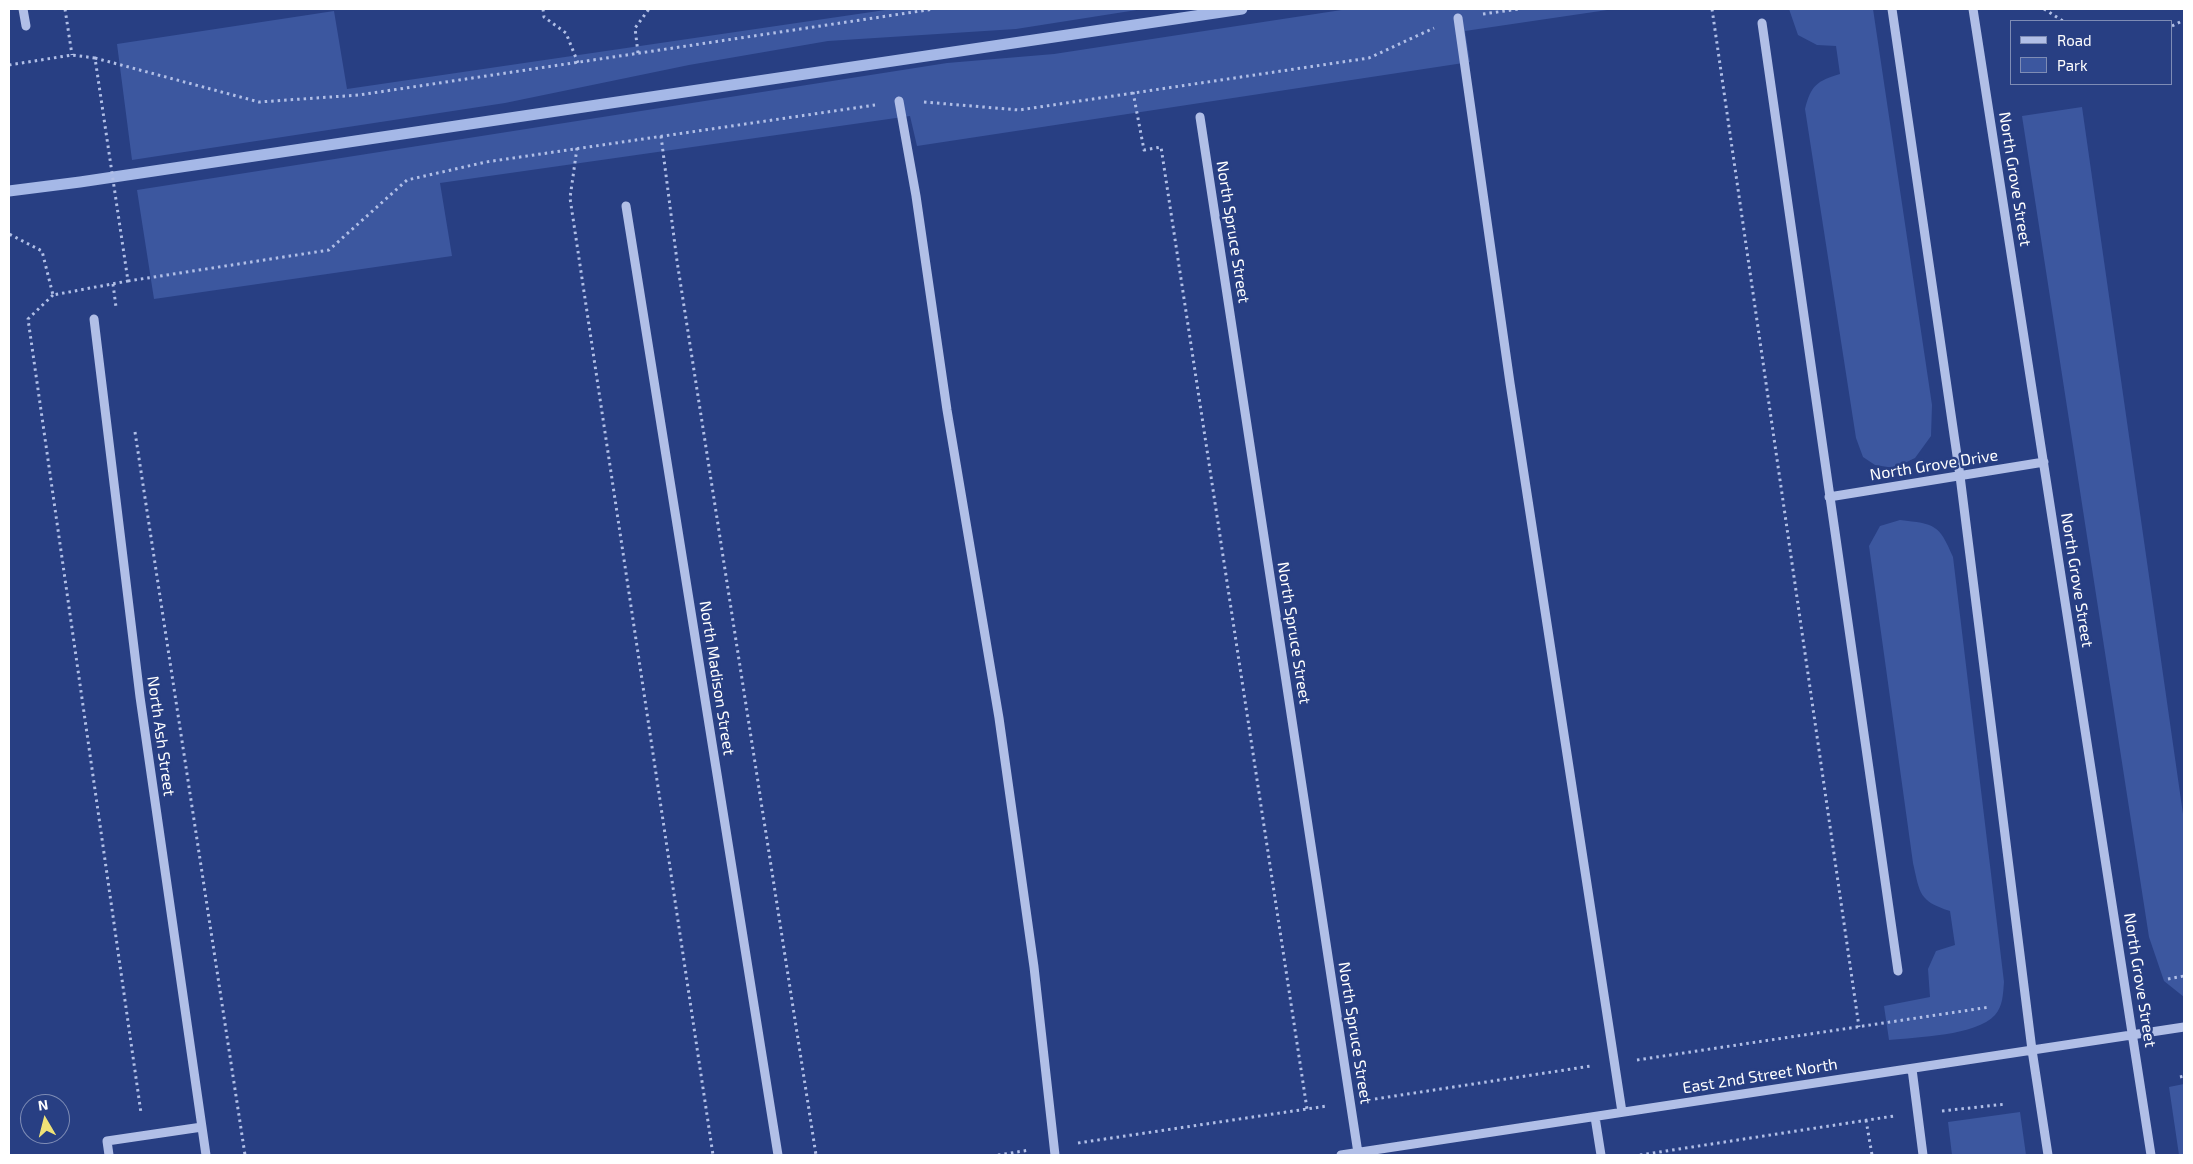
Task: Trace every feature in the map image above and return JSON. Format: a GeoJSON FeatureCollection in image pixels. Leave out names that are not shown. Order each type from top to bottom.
{"type":"FeatureCollection","features":[{"type":"Feature","properties":{"kind":"street"},"geometry":{"type":"LineString","coordinates":[[23,9],[26,26]]}},
{"type":"Feature","properties":{"kind":"street"},"geometry":{"type":"LineString","coordinates":[[1892,9],[1960,476],[2032,1050],[2048,1155]]}},
{"type":"Feature","properties":{"kind":"street","name":"North Grove Street"},"geometry":{"type":"LineString","coordinates":[[1973,9],[2151,1155]]}},
{"type":"Feature","properties":{"kind":"street"},"geometry":{"type":"LineString","coordinates":[[1458,18],[1510,383],[1622,1112]]}},
{"type":"Feature","properties":{"kind":"street"},"geometry":{"type":"LineString","coordinates":[[1762,23],[1898,972]]}},
{"type":"Feature","properties":{"kind":"street"},"geometry":{"type":"LineString","coordinates":[[899,101],[916,196],[947,410],[999,718],[1034,966],[1054,1151]]}},
{"type":"Feature","properties":{"kind":"street","name":"North Spruce Street"},"geometry":{"type":"LineString","coordinates":[[1200,117],[1358,1153]]}},
{"type":"Feature","properties":{"kind":"street","name":"North Madison Street"},"geometry":{"type":"LineString","coordinates":[[626,206],[778,1155]]}},
{"type":"Feature","properties":{"kind":"street","name":"North Ash Street"},"geometry":{"type":"LineString","coordinates":[[94,319],[140,697],[206,1155]]}},
{"type":"Feature","properties":{"kind":"street","name":"North Grove Drive"},"geometry":{"type":"LineString","coordinates":[[1829,497],[2044,462]]}},
{"type":"Feature","properties":{"kind":"street","name":"East 2nd Street North"},"geometry":{"type":"LineString","coordinates":[[1341,1155],[2184,1027]]}},
{"type":"Feature","properties":{"kind":"street"},"geometry":{"type":"LineString","coordinates":[[1912,1068],[1923,1155]]}},
{"type":"Feature","properties":{"kind":"street"},"geometry":{"type":"LineString","coordinates":[[1595,1117],[1601,1155]]}},
{"type":"Feature","properties":{"kind":"street"},"geometry":{"type":"LineString","coordinates":[[109,1155],[107,1141],[202,1127]]}},
{"type":"Feature","properties":{"kind":"path"},"geometry":{"type":"LineString","coordinates":[[65,9],[72,55]]}},
{"type":"Feature","properties":{"kind":"path"},"geometry":{"type":"LineString","coordinates":[[543,9],[544,17],[566,34],[578,62]]}},
{"type":"Feature","properties":{"kind":"path"},"geometry":{"type":"LineString","coordinates":[[638,53],[635,28],[649,9]]}},
{"type":"Feature","properties":{"kind":"path"},"geometry":{"type":"LineString","coordinates":[[9,65],[72,55],[95,58],[259,102],[358,95],[934,9]]}},
{"type":"Feature","properties":{"kind":"path"},"geometry":{"type":"LineString","coordinates":[[144,1136],[28,319],[53,295],[329,250],[407,180],[486,162],[899,101],[1019,110],[1369,58],[1458,18],[1519,9]]}},
{"type":"Feature","properties":{"kind":"path"},"geometry":{"type":"LineString","coordinates":[[1712,9],[1858,1027]]}},
{"type":"Feature","properties":{"kind":"path"},"geometry":{"type":"LineString","coordinates":[[2044,9],[2061,20]]}},
{"type":"Feature","properties":{"kind":"path"},"geometry":{"type":"LineString","coordinates":[[95,58],[128,282]]}},
{"type":"Feature","properties":{"kind":"path"},"geometry":{"type":"LineString","coordinates":[[1133,92],[1144,150],[1161,147],[1307,1109]]}},
{"type":"Feature","properties":{"kind":"path"},"geometry":{"type":"LineString","coordinates":[[660,136],[677,261],[816,1155]]}},
{"type":"Feature","properties":{"kind":"path"},"geometry":{"type":"LineString","coordinates":[[577,148],[570,198],[713,1155]]}},
{"type":"Feature","properties":{"kind":"path"},"geometry":{"type":"LineString","coordinates":[[9,234],[42,251],[53,295]]}},
{"type":"Feature","properties":{"kind":"path"},"geometry":{"type":"LineString","coordinates":[[113,284],[117,314]]}},
{"type":"Feature","properties":{"kind":"path"},"geometry":{"type":"LineString","coordinates":[[135,431],[245,1155]]}},
{"type":"Feature","properties":{"kind":"path"},"geometry":{"type":"LineString","coordinates":[[2168,979],[2184,976]]}},
{"type":"Feature","properties":{"kind":"path"},"geometry":{"type":"LineString","coordinates":[[998,1155],[1054,1151],[1307,1109],[1990,1007]]}},
{"type":"Feature","properties":{"kind":"path"},"geometry":{"type":"LineString","coordinates":[[1640,1155],[1866,1120],[2006,1104]]}},
{"type":"Feature","properties":{"kind":"path"},"geometry":{"type":"LineString","coordinates":[[1866,1120],[1872,1155]]}},
{"type":"Feature","properties":{"kind":"green space"},"geometry":{"type":"Polygon","coordinates":[[[892,9],[1143,9],[1016,29],[828,41],[689,65],[505,103],[132,160],[117,44],[334,11],[347,89],[892,9]]]}},
{"type":"Feature","properties":{"kind":"green space"},"geometry":{"type":"Polygon","coordinates":[[[1348,9],[1614,9],[1465,31],[1470,62],[917,146],[910,116],[440,183],[452,256],[154,299],[137,190],[947,63],[1054,54],[1348,9]]]}},
{"type":"Feature","properties":{"kind":"green space"},"geometry":{"type":"Polygon","coordinates":[[[1789,9],[1873,9],[1932,405],[1931,436],[1915,458],[1894,468],[1875,465],[1863,457],[1856,438],[1805,109],[1810,94],[1816,85],[1840,74],[1836,46],[1817,45],[1798,35],[1789,9]]]}},
{"type":"Feature","properties":{"kind":"green space"},"geometry":{"type":"Polygon","coordinates":[[[2082,107],[2184,821],[2184,997],[2164,981],[2149,937],[2022,116],[2082,107]]]}},
{"type":"Feature","properties":{"kind":"green space"},"geometry":{"type":"Polygon","coordinates":[[[1900,520],[1921,523],[1934,528],[1944,538],[1953,557],[2004,982],[2000,1008],[1986,1022],[1945,1034],[1889,1040],[1884,1006],[1930,997],[1928,969],[1936,951],[1955,945],[1950,911],[1927,900],[1922,895],[1917,882],[1869,546],[1880,526],[1900,520]]]}},
{"type":"Feature","properties":{"kind":"green space"},"geometry":{"type":"Polygon","coordinates":[[[2184,1084],[2184,1155],[2179,1155],[2169,1087],[2184,1084]]]}},
{"type":"Feature","properties":{"kind":"green space"},"geometry":{"type":"Polygon","coordinates":[[[2020,1112],[2026,1155],[1952,1155],[1948,1122],[2020,1112]]]}},
{"type":"Feature","properties":{"kind":"waterway"},"geometry":{"type":"LineString","coordinates":[[9,191],[1242,9]]}}]}
